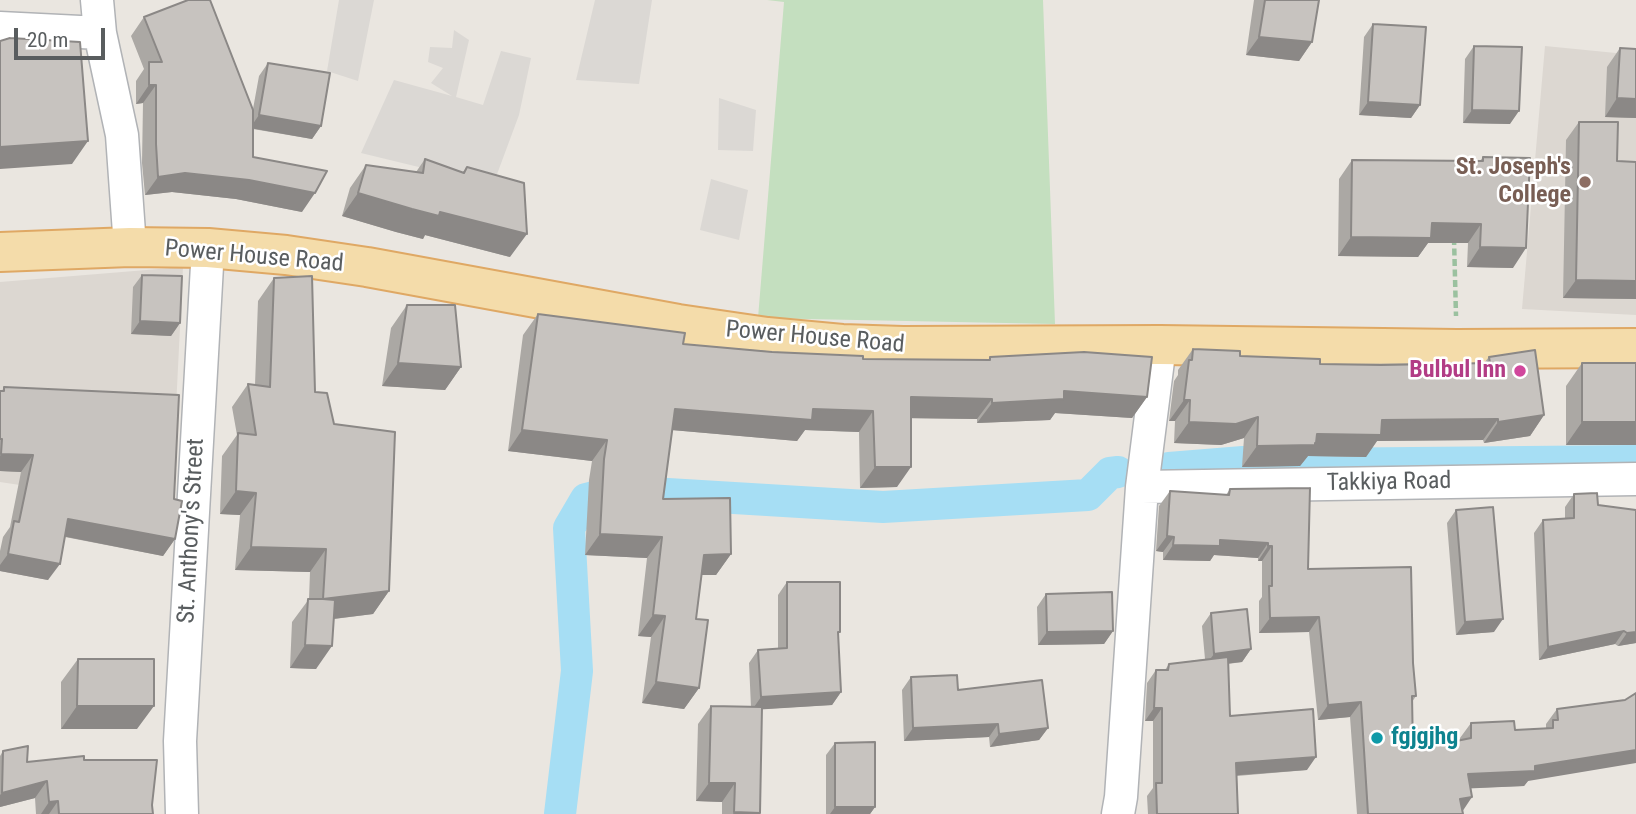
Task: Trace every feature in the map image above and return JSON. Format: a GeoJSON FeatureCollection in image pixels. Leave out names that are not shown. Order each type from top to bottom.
{"type":"FeatureCollection","features":[{"type":"Feature","properties":{"kind":"main road","name":"Power House Road"},"geometry":{"type":"LineString","coordinates":[[0,252],[130,247],[208,248],[286,256],[367,267],[678,324],[767,337],[842,344],[1636,348]]}},
{"type":"Feature","properties":{"kind":"street"},"geometry":{"type":"LineString","coordinates":[[97,0],[100,33],[122,135],[130,247]]}},
{"type":"Feature","properties":{"kind":"street"},"geometry":{"type":"LineString","coordinates":[[0,28],[100,33]]}},
{"type":"Feature","properties":{"kind":"street","name":"St. Anthony's Street"},"geometry":{"type":"LineString","coordinates":[[182,814],[180,741],[208,248]]}},
{"type":"Feature","properties":{"kind":"street"},"geometry":{"type":"LineString","coordinates":[[1118,814],[1142,488],[1160,345]]}},
{"type":"Feature","properties":{"kind":"street","name":"Takkiya Road"},"geometry":{"type":"LineString","coordinates":[[1142,488],[1636,479]]}},
{"type":"Feature","properties":{"kind":"path"},"geometry":{"type":"LineString","coordinates":[[1454,230],[1457,349]]}},
{"type":"Feature","properties":{"kind":"shaded area"},"geometry":{"type":"Polygon","coordinates":[[[339,0],[374,0],[358,81],[327,71],[339,0]]]}},
{"type":"Feature","properties":{"kind":"shaded area"},"geometry":{"type":"Polygon","coordinates":[[[595,0],[652,0],[639,84],[576,80],[595,0]]]}},
{"type":"Feature","properties":{"kind":"shaded area"},"geometry":{"type":"Polygon","coordinates":[[[454,30],[469,40],[456,97],[483,105],[501,51],[531,58],[519,115],[493,185],[361,153],[394,80],[452,96],[431,83],[443,68],[428,62],[430,47],[452,48],[454,30]]]}},
{"type":"Feature","properties":{"kind":"shaded area","name":"St. Joseph's College"},"geometry":{"type":"Polygon","coordinates":[[[1545,46],[1636,55],[1636,315],[1522,309],[1545,46]]]}},
{"type":"Feature","properties":{"kind":"shaded area"},"geometry":{"type":"Polygon","coordinates":[[[719,98],[756,110],[753,151],[718,150],[719,98]]]}},
{"type":"Feature","properties":{"kind":"shaded area"},"geometry":{"type":"Polygon","coordinates":[[[711,179],[748,190],[739,240],[700,230],[711,179]]]}},
{"type":"Feature","properties":{"kind":"shaded area"},"geometry":{"type":"Polygon","coordinates":[[[183,267],[171,508],[0,482],[0,282],[183,267]]]}},
{"type":"Feature","properties":{"kind":"green space"},"geometry":{"type":"Polygon","coordinates":[[[767,0],[1043,0],[1055,324],[758,318],[784,2],[767,0]]]}},
{"type":"Feature","properties":{"kind":"building"},"geometry":{"type":"Polygon","coordinates":[[[188,0],[210,0],[253,110],[253,157],[327,171],[315,193],[249,180],[185,173],[158,177],[156,85],[149,85],[149,62],[162,62],[144,17],[188,0]]]}},
{"type":"Feature","properties":{"kind":"building"},"geometry":{"type":"Polygon","coordinates":[[[1265,0],[1319,0],[1312,42],[1259,37],[1265,0]]]}},
{"type":"Feature","properties":{"kind":"building"},"geometry":{"type":"Polygon","coordinates":[[[1373,24],[1426,27],[1420,105],[1368,102],[1373,24]]]}},
{"type":"Feature","properties":{"kind":"building"},"geometry":{"type":"Polygon","coordinates":[[[10,38],[80,42],[88,141],[0,147],[0,41],[10,38]]]}},
{"type":"Feature","properties":{"kind":"building"},"geometry":{"type":"Polygon","coordinates":[[[1474,46],[1522,47],[1519,111],[1472,110],[1474,46]]]}},
{"type":"Feature","properties":{"kind":"building"},"geometry":{"type":"Polygon","coordinates":[[[1620,48],[1636,49],[1636,99],[1617,98],[1620,48]]]}},
{"type":"Feature","properties":{"kind":"building"},"geometry":{"type":"Polygon","coordinates":[[[268,63],[330,73],[321,126],[259,115],[268,63]]]}},
{"type":"Feature","properties":{"kind":"building"},"geometry":{"type":"Polygon","coordinates":[[[1579,122],[1618,122],[1617,161],[1636,162],[1636,281],[1576,280],[1579,122]]]}},
{"type":"Feature","properties":{"kind":"building"},"geometry":{"type":"Polygon","coordinates":[[[1483,157],[1530,158],[1526,248],[1480,247],[1481,224],[1432,223],[1431,238],[1351,237],[1352,160],[1483,161],[1483,157]]]}},
{"type":"Feature","properties":{"kind":"building"},"geometry":{"type":"Polygon","coordinates":[[[425,159],[464,173],[467,167],[524,183],[527,234],[440,212],[439,216],[358,193],[366,165],[423,173],[425,159]]]}},
{"type":"Feature","properties":{"kind":"building"},"geometry":{"type":"Polygon","coordinates":[[[142,275],[182,276],[180,323],[140,321],[142,275]]]}},
{"type":"Feature","properties":{"kind":"building"},"geometry":{"type":"Polygon","coordinates":[[[312,276],[315,392],[327,393],[334,424],[395,432],[389,591],[323,599],[326,549],[251,547],[256,493],[236,491],[238,433],[256,435],[248,384],[270,387],[274,278],[312,276]]]}},
{"type":"Feature","properties":{"kind":"building"},"geometry":{"type":"Polygon","coordinates":[[[407,305],[455,305],[461,367],[398,363],[407,305]]]}},
{"type":"Feature","properties":{"kind":"building"},"geometry":{"type":"Polygon","coordinates":[[[538,314],[685,333],[683,344],[863,356],[863,359],[990,360],[990,357],[1084,352],[1152,357],[1147,397],[1064,391],[1064,399],[992,403],[992,399],[911,397],[911,467],[875,467],[873,411],[813,409],[812,420],[675,409],[663,499],[730,498],[731,554],[704,555],[696,619],[708,620],[699,688],[656,682],[665,616],[653,615],[662,537],[600,534],[607,440],[522,430],[538,314]]]}},
{"type":"Feature","properties":{"kind":"building"},"geometry":{"type":"Polygon","coordinates":[[[1193,349],[1240,351],[1240,356],[1320,359],[1320,364],[1381,365],[1490,363],[1489,357],[1535,350],[1544,415],[1498,422],[1498,419],[1382,420],[1381,435],[1317,434],[1315,445],[1257,446],[1258,417],[1236,424],[1189,422],[1190,400],[1184,400],[1193,349]]]}},
{"type":"Feature","properties":{"kind":"building"},"geometry":{"type":"Polygon","coordinates":[[[1582,363],[1636,363],[1636,422],[1582,422],[1582,363]]]}},
{"type":"Feature","properties":{"kind":"building"},"geometry":{"type":"Polygon","coordinates":[[[4,387],[179,395],[174,499],[182,501],[175,539],[68,519],[60,564],[8,554],[14,521],[19,522],[33,455],[1,454],[0,391],[4,391],[4,387]]]}},
{"type":"Feature","properties":{"kind":"building"},"geometry":{"type":"Polygon","coordinates":[[[1310,488],[1308,569],[1411,567],[1416,696],[1412,696],[1413,750],[1471,738],[1471,723],[1514,721],[1515,730],[1553,728],[1553,720],[1558,720],[1557,709],[1625,700],[1636,693],[1636,750],[1535,766],[1535,771],[1468,774],[1472,797],[1460,799],[1463,814],[1368,814],[1361,702],[1328,705],[1319,617],[1270,618],[1272,546],[1268,546],[1268,543],[1220,540],[1220,546],[1173,545],[1174,537],[1167,536],[1170,491],[1229,495],[1230,489],[1310,488]]]}},
{"type":"Feature","properties":{"kind":"building"},"geometry":{"type":"Polygon","coordinates":[[[1597,493],[1598,505],[1636,510],[1636,632],[1624,631],[1548,647],[1543,520],[1574,518],[1574,494],[1597,493]]]}},
{"type":"Feature","properties":{"kind":"building"},"geometry":{"type":"Polygon","coordinates":[[[1493,507],[1503,619],[1465,622],[1456,510],[1493,507]]]}},
{"type":"Feature","properties":{"kind":"building"},"geometry":{"type":"Polygon","coordinates":[[[787,582],[840,582],[838,632],[841,692],[761,697],[758,650],[787,648],[787,582]]]}},
{"type":"Feature","properties":{"kind":"building"},"geometry":{"type":"Polygon","coordinates":[[[1112,592],[1113,631],[1047,632],[1046,594],[1112,592]]]}},
{"type":"Feature","properties":{"kind":"building"},"geometry":{"type":"Polygon","coordinates":[[[308,599],[335,600],[332,646],[305,645],[308,599]]]}},
{"type":"Feature","properties":{"kind":"building"},"geometry":{"type":"Polygon","coordinates":[[[1247,609],[1251,649],[1214,654],[1211,613],[1247,609]]]}},
{"type":"Feature","properties":{"kind":"building"},"geometry":{"type":"Polygon","coordinates":[[[1228,657],[1230,716],[1313,709],[1316,757],[1236,763],[1238,814],[1157,814],[1156,783],[1162,783],[1162,708],[1154,708],[1156,670],[1168,670],[1169,664],[1228,657]]]}},
{"type":"Feature","properties":{"kind":"building"},"geometry":{"type":"Polygon","coordinates":[[[78,659],[154,659],[154,706],[77,706],[78,659]]]}},
{"type":"Feature","properties":{"kind":"building"},"geometry":{"type":"Polygon","coordinates":[[[957,675],[958,690],[1042,680],[1048,728],[999,734],[998,724],[913,728],[911,677],[957,675]]]}},
{"type":"Feature","properties":{"kind":"building"},"geometry":{"type":"Polygon","coordinates":[[[711,706],[762,707],[760,813],[734,812],[735,783],[709,783],[711,706]]]}},
{"type":"Feature","properties":{"kind":"building"},"geometry":{"type":"Polygon","coordinates":[[[875,742],[875,807],[835,807],[835,743],[875,742]]]}},
{"type":"Feature","properties":{"kind":"building"},"geometry":{"type":"Polygon","coordinates":[[[28,746],[27,762],[84,756],[84,760],[157,760],[153,814],[59,814],[58,801],[49,802],[47,781],[2,793],[3,751],[28,746]]]}},
{"type":"Feature","properties":{"kind":"waterway"},"geometry":{"type":"LineString","coordinates":[[1169,468],[1243,462],[1302,464],[1636,461]]}},
{"type":"Feature","properties":{"kind":"waterway"},"geometry":{"type":"LineString","coordinates":[[560,814],[577,671],[569,528],[586,499],[618,491],[883,507],[1088,495],[1110,473],[1118,472]]}},
{"type":"Feature","properties":{"kind":"place","name":"St. Joseph's College"},"geometry":{"type":"Point","coordinates":[1585,182]}},
{"type":"Feature","properties":{"kind":"place","name":"Bulbul Inn"},"geometry":{"type":"Point","coordinates":[1520,371]}},
{"type":"Feature","properties":{"kind":"place","name":"fgjgjhg"},"geometry":{"type":"Point","coordinates":[1377,738]}}]}
